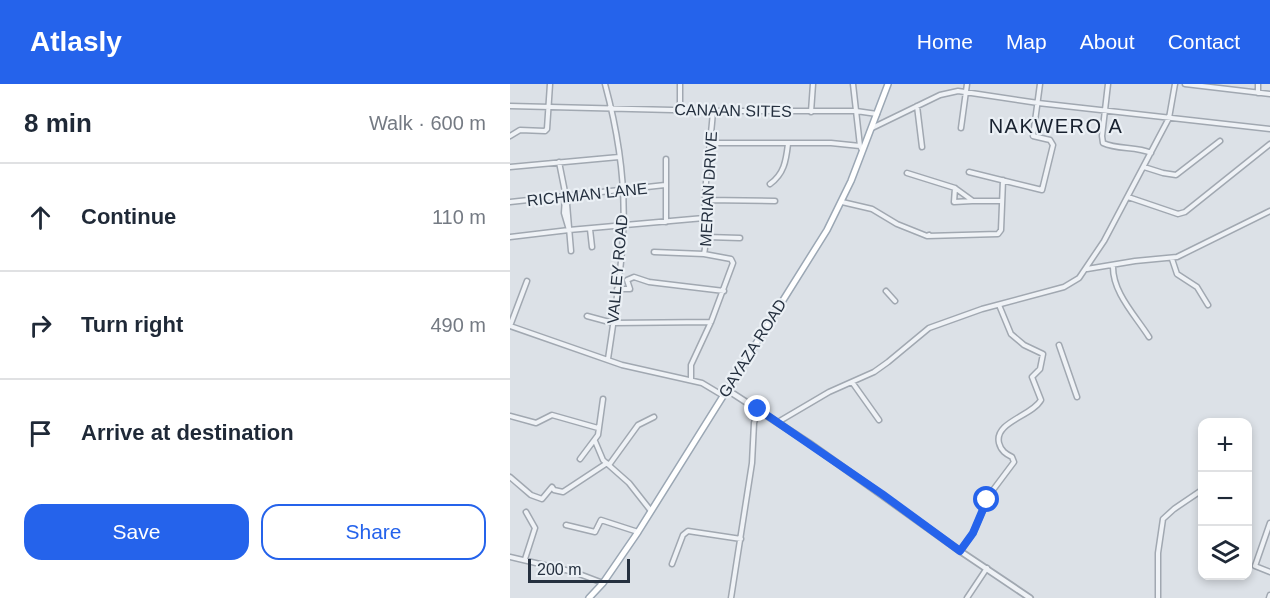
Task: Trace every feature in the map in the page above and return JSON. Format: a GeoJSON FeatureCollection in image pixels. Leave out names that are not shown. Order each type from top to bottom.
{"type":"FeatureCollection","features":[{"type":"Feature","properties":{"kind":"main road","name":"GAYAZA ROAD"},"geometry":{"type":"LineString","coordinates":[[591,598],[638,532],[827,230],[842,202],[861,148],[878,114],[888,84]]}},
{"type":"Feature","properties":{"kind":"street"},"geometry":{"type":"LineString","coordinates":[[510,136],[520,130],[545,131],[548,127],[550,84]]}},
{"type":"Feature","properties":{"kind":"street","name":"VALLEY ROAD"},"geometry":{"type":"LineString","coordinates":[[605,84],[619,156],[624,226],[608,359]]}},
{"type":"Feature","properties":{"kind":"street"},"geometry":{"type":"LineString","coordinates":[[680,84],[680,109]]}},
{"type":"Feature","properties":{"kind":"street"},"geometry":{"type":"LineString","coordinates":[[811,112],[813,84]]}},
{"type":"Feature","properties":{"kind":"street"},"geometry":{"type":"LineString","coordinates":[[710,146],[717,143],[831,143],[861,148],[853,84]]}},
{"type":"Feature","properties":{"kind":"street"},"geometry":{"type":"LineString","coordinates":[[961,128],[967,84]]}},
{"type":"Feature","properties":{"kind":"street"},"geometry":{"type":"LineString","coordinates":[[969,172],[1040,191],[1044,188],[1053,145],[1050,140],[1033,136],[1040,84]]}},
{"type":"Feature","properties":{"kind":"street"},"geometry":{"type":"LineString","coordinates":[[1108,84],[1102,136],[1105,145],[1137,148],[1151,153]]}},
{"type":"Feature","properties":{"kind":"street"},"geometry":{"type":"LineString","coordinates":[[778,422],[829,392],[885,365],[929,328],[1071,284],[1079,278],[1128,197],[1169,118],[1175,84]]}},
{"type":"Feature","properties":{"kind":"street"},"geometry":{"type":"LineString","coordinates":[[1185,84],[1270,94]]}},
{"type":"Feature","properties":{"kind":"street"},"geometry":{"type":"LineString","coordinates":[[1258,84],[1258,93]]}},
{"type":"Feature","properties":{"kind":"street"},"geometry":{"type":"LineString","coordinates":[[872,128],[940,95],[958,91],[1038,103],[1270,129]]}},
{"type":"Feature","properties":{"kind":"street","name":"CANAAN SITES"},"geometry":{"type":"LineString","coordinates":[[510,106],[712,111],[855,111],[878,114]]}},
{"type":"Feature","properties":{"kind":"street"},"geometry":{"type":"LineString","coordinates":[[916,106],[922,147]]}},
{"type":"Feature","properties":{"kind":"street","name":"MERIAN DRIVE"},"geometry":{"type":"LineString","coordinates":[[690,380],[691,365],[724,291],[732,261],[704,254],[707,237],[704,218],[712,111]]}},
{"type":"Feature","properties":{"kind":"street"},"geometry":{"type":"LineString","coordinates":[[1144,167],[1176,175],[1220,141]]}},
{"type":"Feature","properties":{"kind":"street"},"geometry":{"type":"LineString","coordinates":[[770,184],[777,179],[783,169],[788,144]]}},
{"type":"Feature","properties":{"kind":"street"},"geometry":{"type":"LineString","coordinates":[[1128,197],[1178,214],[1185,213],[1270,144]]}},
{"type":"Feature","properties":{"kind":"street"},"geometry":{"type":"LineString","coordinates":[[510,167],[619,156]]}},
{"type":"Feature","properties":{"kind":"street"},"geometry":{"type":"LineString","coordinates":[[666,159],[666,222]]}},
{"type":"Feature","properties":{"kind":"street"},"geometry":{"type":"LineString","coordinates":[[559,162],[566,196],[571,251]]}},
{"type":"Feature","properties":{"kind":"street"},"geometry":{"type":"LineString","coordinates":[[907,173],[955,188],[973,201]]}},
{"type":"Feature","properties":{"kind":"street"},"geometry":{"type":"LineString","coordinates":[[842,202],[872,209],[897,224],[928,235],[998,234],[1001,230],[1003,180]]}},
{"type":"Feature","properties":{"kind":"street","name":"RICHMAN LANE"},"geometry":{"type":"LineString","coordinates":[[510,202],[665,185]]}},
{"type":"Feature","properties":{"kind":"street"},"geometry":{"type":"LineString","coordinates":[[955,188],[954,202],[1001,201]]}},
{"type":"Feature","properties":{"kind":"street"},"geometry":{"type":"LineString","coordinates":[[510,202],[565,197],[564,213],[569,230]]}},
{"type":"Feature","properties":{"kind":"street"},"geometry":{"type":"LineString","coordinates":[[705,200],[775,201]]}},
{"type":"Feature","properties":{"kind":"street"},"geometry":{"type":"LineString","coordinates":[[1086,269],[1135,261],[1172,259],[1270,211]]}},
{"type":"Feature","properties":{"kind":"street"},"geometry":{"type":"LineString","coordinates":[[510,237],[704,218]]}},
{"type":"Feature","properties":{"kind":"street"},"geometry":{"type":"LineString","coordinates":[[590,229],[592,247]]}},
{"type":"Feature","properties":{"kind":"street"},"geometry":{"type":"LineString","coordinates":[[707,237],[740,238]]}},
{"type":"Feature","properties":{"kind":"street"},"geometry":{"type":"LineString","coordinates":[[654,252],[704,254]]}},
{"type":"Feature","properties":{"kind":"street"},"geometry":{"type":"LineString","coordinates":[[1172,259],[1177,274],[1197,287],[1208,304]]}},
{"type":"Feature","properties":{"kind":"street"},"geometry":{"type":"LineString","coordinates":[[1113,265],[1112,274],[1116,286],[1149,337]]}},
{"type":"Feature","properties":{"kind":"street"},"geometry":{"type":"LineString","coordinates":[[617,289],[629,290],[627,280],[634,277],[649,282],[724,291]]}},
{"type":"Feature","properties":{"kind":"street"},"geometry":{"type":"LineString","coordinates":[[527,281],[510,326],[622,365],[702,383],[758,409],[960,551],[988,568],[1026,597]]}},
{"type":"Feature","properties":{"kind":"street"},"geometry":{"type":"LineString","coordinates":[[886,291],[895,301]]}},
{"type":"Feature","properties":{"kind":"street"},"geometry":{"type":"LineString","coordinates":[[960,551],[973,533],[990,494],[1013,464],[1013,458],[1005,454],[1001,447],[999,438],[1001,432],[1005,426],[1035,408],[1041,400],[1032,377],[1040,369],[1043,354],[1024,345],[1011,334],[999,305]]}},
{"type":"Feature","properties":{"kind":"street"},"geometry":{"type":"LineString","coordinates":[[587,316],[613,322],[711,322]]}},
{"type":"Feature","properties":{"kind":"street"},"geometry":{"type":"LineString","coordinates":[[1059,345],[1077,397]]}},
{"type":"Feature","properties":{"kind":"street"},"geometry":{"type":"LineString","coordinates":[[852,382],[879,420]]}},
{"type":"Feature","properties":{"kind":"street"},"geometry":{"type":"LineString","coordinates":[[580,459],[598,435],[603,399]]}},
{"type":"Feature","properties":{"kind":"street"},"geometry":{"type":"LineString","coordinates":[[731,598],[752,463],[754,423],[758,409]]}},
{"type":"Feature","properties":{"kind":"street"},"geometry":{"type":"LineString","coordinates":[[510,418],[536,423],[552,415],[598,428]]}},
{"type":"Feature","properties":{"kind":"street"},"geometry":{"type":"LineString","coordinates":[[510,477],[531,495],[542,499],[552,487],[554,490],[563,492],[608,464],[638,425],[654,417]]}},
{"type":"Feature","properties":{"kind":"street"},"geometry":{"type":"LineString","coordinates":[[595,441],[608,464],[629,483],[651,511]]}},
{"type":"Feature","properties":{"kind":"street"},"geometry":{"type":"LineString","coordinates":[[1158,598],[1158,554],[1163,519],[1198,493]]}},
{"type":"Feature","properties":{"kind":"street"},"geometry":{"type":"LineString","coordinates":[[525,560],[535,528],[526,512]]}},
{"type":"Feature","properties":{"kind":"street"},"geometry":{"type":"LineString","coordinates":[[566,525],[595,532],[601,520],[638,532]]}},
{"type":"Feature","properties":{"kind":"street"},"geometry":{"type":"LineString","coordinates":[[1270,523],[1255,566],[1270,572]]}},
{"type":"Feature","properties":{"kind":"street"},"geometry":{"type":"LineString","coordinates":[[672,564],[683,535],[688,531],[741,539]]}},
{"type":"Feature","properties":{"kind":"street"},"geometry":{"type":"LineString","coordinates":[[510,557],[574,572],[603,583]]}},
{"type":"Feature","properties":{"kind":"street"},"geometry":{"type":"LineString","coordinates":[[967,598],[988,568]]}},
{"type":"Feature","properties":{"kind":"district","name":"NAKWERO A"},"geometry":{"type":"Point","coordinates":[1056,126]}},
{"type":"Feature","properties":{"kind":"route"},"geometry":{"type":"LineString","coordinates":[[758,409],[960,551],[973,533],[987,500]]}}]}
